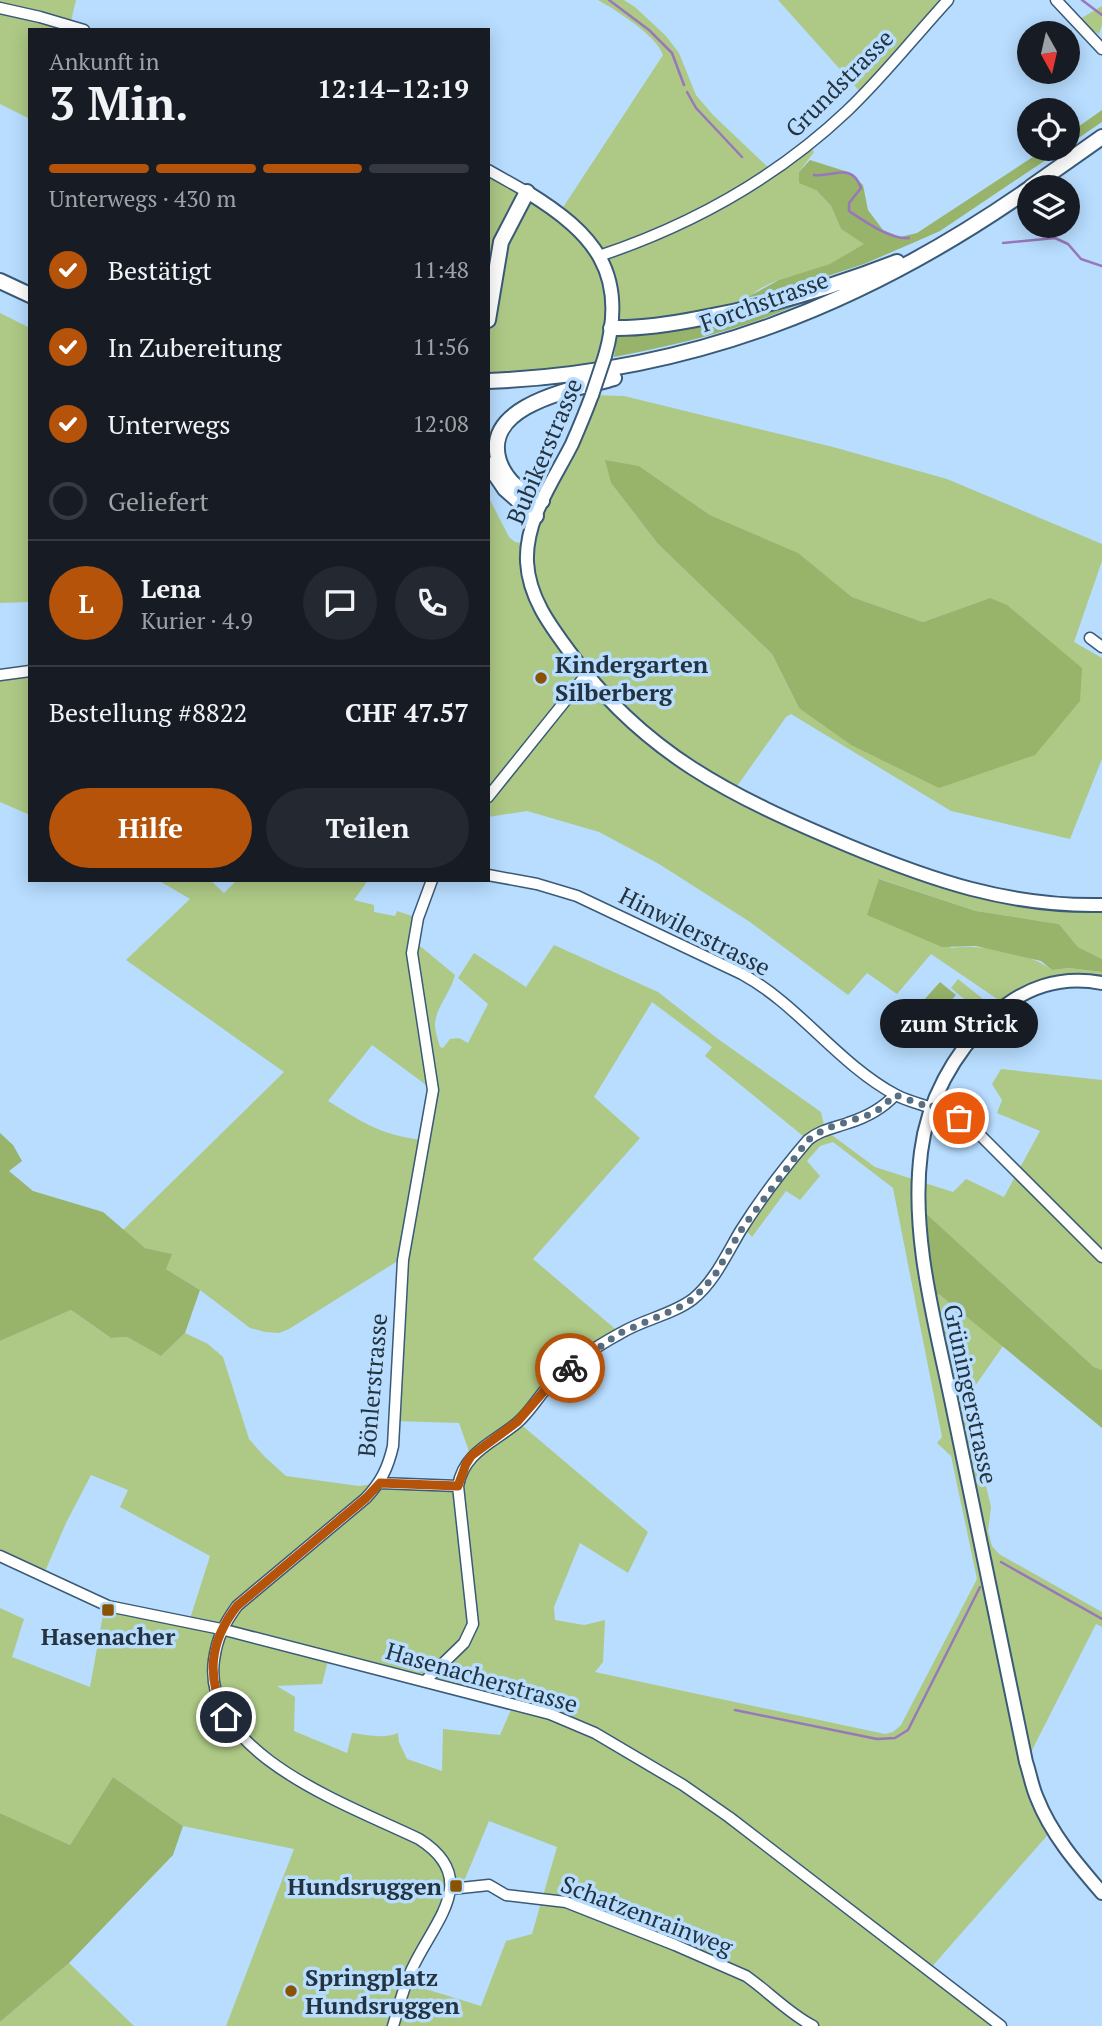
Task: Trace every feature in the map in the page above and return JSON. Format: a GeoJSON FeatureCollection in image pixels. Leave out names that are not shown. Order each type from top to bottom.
{"type":"FeatureCollection","features":[{"type":"Feature","properties":{"kind":"highway","name":"Forchstrasse"},"geometry":{"type":"LineString","coordinates":[[1048,175],[1102,137]]}},
{"type":"Feature","properties":{"kind":"highway"},"geometry":{"type":"LineString","coordinates":[[1064,175],[1102,148]]}},
{"type":"Feature","properties":{"kind":"highway"},"geometry":{"type":"LineString","coordinates":[[490,308],[501,242],[527,192]]}},
{"type":"Feature","properties":{"kind":"highway","name":"Forchstrasse"},"geometry":{"type":"LineString","coordinates":[[490,381],[609,369],[727,341],[788,320],[839,300],[899,270],[947,243],[1017,197]]}},
{"type":"Feature","properties":{"kind":"highway","name":"Forchstrasse"},"geometry":{"type":"LineString","coordinates":[[490,390],[553,386],[614,377],[719,353],[778,334],[836,311],[921,268],[1017,208]]}},
{"type":"Feature","properties":{"kind":"highway"},"geometry":{"type":"LineString","coordinates":[[611,328],[636,328],[681,322],[770,304],[849,280],[947,243]]}},
{"type":"Feature","properties":{"kind":"highway"},"geometry":{"type":"LineString","coordinates":[[0,271],[28,283]]}},
{"type":"Feature","properties":{"kind":"highway"},"geometry":{"type":"LineString","coordinates":[[0,281],[28,294]]}},
{"type":"Feature","properties":{"kind":"highway"},"geometry":{"type":"LineString","coordinates":[[539,508],[520,491],[502,468],[497,447],[502,427],[511,416],[526,407],[614,377]]}},
{"type":"Feature","properties":{"kind":"highway"},"geometry":{"type":"LineString","coordinates":[[490,467],[511,495],[539,508]]}},
{"type":"Feature","properties":{"kind":"main road","name":"Bubikerstrasse"},"geometry":{"type":"LineString","coordinates":[[527,192],[569,219],[585,236],[599,256],[611,291],[611,328],[605,356],[572,444],[539,508],[527,561],[534,592],[545,619],[586,675],[628,719],[695,772],[735,795],[817,832],[924,875],[971,890],[1050,905],[1102,905]]}},
{"type":"Feature","properties":{"kind":"main road","name":"Grüningerstrasse"},"geometry":{"type":"LineString","coordinates":[[1102,983],[1072,980],[1036,988],[1006,1005],[983,1025],[962,1049],[933,1106],[923,1137],[919,1171],[929,1291],[1026,1762],[1037,1798],[1053,1829],[1102,1893]]}},
{"type":"Feature","properties":{"kind":"street","name":"Grundstrasse"},"geometry":{"type":"LineString","coordinates":[[599,256],[668,231],[708,212],[791,159],[848,110],[948,0]]}},
{"type":"Feature","properties":{"kind":"street"},"geometry":{"type":"LineString","coordinates":[[1056,0],[1102,49]]}},
{"type":"Feature","properties":{"kind":"street"},"geometry":{"type":"LineString","coordinates":[[0,8],[77,28]]}},
{"type":"Feature","properties":{"kind":"street","name":"Bubikerstrasse"},"geometry":{"type":"LineString","coordinates":[[490,171],[527,192]]}},
{"type":"Feature","properties":{"kind":"street"},"geometry":{"type":"LineString","coordinates":[[1090,638],[1102,647]]}},
{"type":"Feature","properties":{"kind":"street"},"geometry":{"type":"LineString","coordinates":[[0,675],[28,671]]}},
{"type":"Feature","properties":{"kind":"street"},"geometry":{"type":"LineString","coordinates":[[490,795],[586,675]]}},
{"type":"Feature","properties":{"kind":"street","name":"Hinwilerstrasse"},"geometry":{"type":"LineString","coordinates":[[490,875],[537,884],[578,896],[742,974],[767,990],[895,1095],[933,1106],[959,1118],[974,1129],[1102,1258]]}},
{"type":"Feature","properties":{"kind":"street","name":"Bönlerstrasse"},"geometry":{"type":"LineString","coordinates":[[431,882],[418,918],[412,953],[431,1070],[432,1103],[403,1260],[393,1446],[389,1464],[380,1483],[366,1498],[247,1596],[221,1629],[216,1644],[213,1684],[226,1717],[244,1740],[270,1763],[303,1783],[433,1848],[447,1867],[451,1889]]}},
{"type":"Feature","properties":{"kind":"street"},"geometry":{"type":"LineString","coordinates":[[425,1681],[464,1643],[473,1624],[458,1486],[471,1456],[517,1422],[551,1383],[571,1367],[620,1333],[678,1308],[704,1288],[750,1217],[810,1138],[825,1129],[871,1114],[895,1095]]}},
{"type":"Feature","properties":{"kind":"street"},"geometry":{"type":"LineString","coordinates":[[380,1483],[458,1486]]}},
{"type":"Feature","properties":{"kind":"street","name":"Hasenacherstrasse"},"geometry":{"type":"LineString","coordinates":[[0,1556],[108,1606],[221,1629],[425,1681],[550,1714],[595,1733],[683,1784],[1001,2026]]}},
{"type":"Feature","properties":{"kind":"street","name":"Schatzenrainweg"},"geometry":{"type":"LineString","coordinates":[[451,1889],[489,1885],[506,1895],[541,1898],[581,1907],[746,1976],[787,2010],[813,2026]]}},
{"type":"Feature","properties":{"kind":"street"},"geometry":{"type":"LineString","coordinates":[[393,2026],[412,1968],[444,1909],[451,1889]]}},
{"type":"Feature","properties":{"kind":"green space"},"geometry":{"type":"Polygon","coordinates":[[[0,0],[76,0],[70,25],[78,28],[28,28],[28,118],[0,104],[0,0]]]}},
{"type":"Feature","properties":{"kind":"green space"},"geometry":{"type":"Polygon","coordinates":[[[598,0],[624,0],[666,36],[679,53],[696,95],[713,115],[773,172],[809,146],[814,152],[799,172],[831,206],[841,229],[865,244],[831,264],[768,285],[747,300],[741,311],[612,328],[600,370],[490,381],[490,171],[560,212],[663,55],[644,31],[598,0]]]}},
{"type":"Feature","properties":{"kind":"green space"},"geometry":{"type":"Polygon","coordinates":[[[778,0],[948,0],[863,95],[778,0]]]}},
{"type":"Feature","properties":{"kind":"green space"},"geometry":{"type":"Polygon","coordinates":[[[1102,6],[1099,34],[1078,20],[1102,6]]]}},
{"type":"Feature","properties":{"kind":"green space"},"geometry":{"type":"Polygon","coordinates":[[[1102,110],[1102,122],[1080,137],[1080,126],[1102,110]]]}},
{"type":"Feature","properties":{"kind":"green space"},"geometry":{"type":"Polygon","coordinates":[[[810,160],[848,172],[863,185],[868,210],[883,230],[900,237],[917,233],[1027,161],[1044,161],[1023,175],[1017,175],[1017,179],[940,231],[864,264],[791,288],[746,298],[779,280],[830,264],[864,244],[841,229],[831,206],[816,190],[799,183],[799,172],[810,160]]]}},
{"type":"Feature","properties":{"kind":"green space"},"geometry":{"type":"Polygon","coordinates":[[[818,295],[744,325],[693,340],[614,357],[617,336],[682,328],[818,295]]]}},
{"type":"Feature","properties":{"kind":"green space"},"geometry":{"type":"Polygon","coordinates":[[[0,313],[28,327],[28,602],[0,603],[0,313]]]}},
{"type":"Feature","properties":{"kind":"green space"},"geometry":{"type":"Polygon","coordinates":[[[592,395],[624,396],[833,447],[947,479],[1102,544],[1102,561],[1074,642],[1102,658],[1102,759],[1070,839],[951,811],[791,714],[786,717],[735,789],[735,795],[971,890],[1102,905],[1102,959],[1078,947],[1059,924],[976,911],[880,879],[951,948],[976,947],[1018,954],[1052,970],[1069,968],[1102,972],[1102,983],[1072,980],[1006,1005],[931,954],[897,994],[867,973],[848,995],[750,922],[659,864],[599,832],[527,811],[490,817],[490,500],[509,537],[515,542],[529,544],[592,395]],[[606,461],[611,483],[658,544],[772,654],[799,708],[990,598],[923,622],[852,597],[797,553],[710,515],[639,466],[606,461]]]}},
{"type":"Feature","properties":{"kind":"green space"},"geometry":{"type":"Polygon","coordinates":[[[605,460],[639,466],[710,515],[798,553],[852,597],[923,622],[990,598],[1007,605],[1082,668],[1080,701],[1035,755],[939,788],[851,745],[799,708],[772,654],[658,544],[611,483],[605,460]]]}},
{"type":"Feature","properties":{"kind":"green space"},"geometry":{"type":"Polygon","coordinates":[[[28,671],[28,814],[0,802],[0,675],[28,671]]]}},
{"type":"Feature","properties":{"kind":"green space"},"geometry":{"type":"Polygon","coordinates":[[[879,879],[976,911],[1059,924],[1078,947],[1102,959],[1102,972],[1069,968],[1052,970],[1041,961],[976,946],[942,947],[867,915],[879,879]]]}},
{"type":"Feature","properties":{"kind":"green space"},"geometry":{"type":"Polygon","coordinates":[[[161,882],[212,882],[224,893],[235,882],[367,882],[354,900],[374,905],[374,912],[395,916],[397,911],[418,918],[413,944],[420,946],[455,975],[436,1018],[440,1047],[443,1048],[450,1039],[459,1038],[468,1043],[488,1004],[458,978],[474,953],[526,987],[554,945],[658,992],[718,1039],[821,1112],[825,1130],[875,1167],[953,1192],[966,1179],[1004,1197],[1040,1131],[997,1113],[1002,1100],[992,1084],[1001,1069],[1102,1080],[1102,1370],[1094,1367],[921,1209],[929,1291],[940,1295],[1003,1346],[966,1399],[991,1507],[988,1531],[992,1546],[999,1554],[1102,1612],[1102,1627],[1096,1624],[1026,1762],[1053,1829],[929,1970],[1001,2026],[226,2026],[294,1849],[183,1826],[113,1777],[70,1845],[0,1813],[0,1608],[24,1619],[12,1657],[90,1687],[104,1609],[189,1622],[210,1556],[120,1507],[128,1490],[91,1475],[43,1576],[0,1559],[0,1341],[71,1310],[111,1338],[127,1337],[161,1356],[185,1333],[208,1344],[223,1357],[249,1439],[286,1476],[359,1486],[380,1483],[457,1486],[471,1457],[459,1423],[394,1421],[402,1260],[289,1329],[279,1333],[265,1332],[250,1328],[200,1290],[166,1269],[171,1254],[145,1248],[122,1231],[284,1072],[126,960],[190,899],[161,882]],[[652,1002],[594,1097],[640,1138],[533,1259],[620,1333],[571,1367],[518,1422],[648,1532],[628,1573],[580,1543],[554,1607],[555,1620],[584,1625],[605,1620],[603,1662],[595,1672],[885,1734],[893,1732],[901,1725],[977,1579],[951,1456],[937,1443],[942,1437],[893,1188],[833,1142],[820,1146],[807,1161],[820,1176],[800,1200],[786,1191],[752,1237],[743,1227],[808,1140],[705,1056],[712,1047],[652,1002]],[[372,1045],[328,1101],[385,1132],[424,1140],[433,1090],[372,1045]],[[329,1657],[322,1684],[277,1686],[295,1697],[294,1731],[347,1753],[352,1733],[381,1736],[398,1733],[407,1759],[442,1771],[443,1729],[500,1735],[513,1705],[329,1657]],[[489,1821],[465,1879],[451,1882],[406,1983],[481,2006],[506,1941],[532,1934],[557,1847],[489,1821]]]}},
{"type":"Feature","properties":{"kind":"green space"},"geometry":{"type":"Polygon","coordinates":[[[958,979],[983,999],[975,1008],[951,988],[958,979]]]}},
{"type":"Feature","properties":{"kind":"green space"},"geometry":{"type":"Polygon","coordinates":[[[940,982],[956,995],[940,1013],[924,1000],[940,982]]]}},
{"type":"Feature","properties":{"kind":"green space"},"geometry":{"type":"Polygon","coordinates":[[[0,1133],[13,1145],[22,1161],[9,1171],[33,1191],[103,1212],[145,1248],[172,1254],[166,1269],[200,1290],[185,1333],[161,1356],[127,1337],[111,1338],[71,1310],[0,1341],[0,1133]]]}},
{"type":"Feature","properties":{"kind":"green space"},"geometry":{"type":"Polygon","coordinates":[[[920,1208],[1094,1367],[1102,1370],[1102,1428],[940,1295],[929,1291],[920,1208]]]}},
{"type":"Feature","properties":{"kind":"green space"},"geometry":{"type":"Polygon","coordinates":[[[113,1777],[183,1826],[173,1855],[69,1963],[0,2022],[0,1813],[70,1845],[113,1777]]]}},
{"type":"Feature","properties":{"kind":"green space"},"geometry":{"type":"Polygon","coordinates":[[[69,1963],[134,2026],[0,2026],[0,2022],[69,1963]]]}},
{"type":"Feature","properties":{"kind":"waterway"},"geometry":{"type":"LineString","coordinates":[[609,0],[649,30],[672,53],[684,85]]}},
{"type":"Feature","properties":{"kind":"waterway"},"geometry":{"type":"LineString","coordinates":[[1082,0],[1102,15]]}},
{"type":"Feature","properties":{"kind":"waterway"},"geometry":{"type":"LineString","coordinates":[[687,92],[696,108],[742,157]]}},
{"type":"Feature","properties":{"kind":"waterway"},"geometry":{"type":"LineString","coordinates":[[814,175],[841,172],[852,175],[861,188],[849,203],[849,211],[886,233],[909,238]]}},
{"type":"Feature","properties":{"kind":"waterway"},"geometry":{"type":"LineString","coordinates":[[1003,243],[1055,238],[1068,244],[1081,259],[1102,266]]}},
{"type":"Feature","properties":{"kind":"waterway"},"geometry":{"type":"LineString","coordinates":[[1001,1562],[1102,1619]]}},
{"type":"Feature","properties":{"kind":"waterway"},"geometry":{"type":"LineString","coordinates":[[735,1710],[877,1739],[895,1738],[908,1730],[980,1587]]}},
{"type":"Feature","properties":{"kind":"way so far"},"geometry":{"type":"LineString","coordinates":[[570,1368],[620,1333],[678,1308],[704,1288],[743,1227],[793,1158],[813,1136],[825,1129],[871,1114],[895,1095],[932,1108],[934,1104],[959,1118]]}},
{"type":"Feature","properties":{"kind":"place","name":"Kindergarten Silberberg"},"geometry":{"type":"Point","coordinates":[541,678]}},
{"type":"Feature","properties":{"kind":"place","name":"zum Strick"},"geometry":{"type":"Point","coordinates":[959,1118]}},
{"type":"Feature","properties":{"kind":"place","name":"Hasenacher"},"geometry":{"type":"Point","coordinates":[108,1610]}},
{"type":"Feature","properties":{"kind":"place","name":"Hundsruggen"},"geometry":{"type":"Point","coordinates":[456,1886]}},
{"type":"Feature","properties":{"kind":"place","name":"Springplatz Hundsruggen"},"geometry":{"type":"Point","coordinates":[291,1991]}},
{"type":"Feature","properties":{"kind":"route"},"geometry":{"type":"LineString","coordinates":[[226,1717],[213,1684],[213,1669],[221,1629],[237,1606],[366,1498],[380,1483],[458,1486],[471,1456],[517,1422],[551,1383],[570,1368]]}}]}
